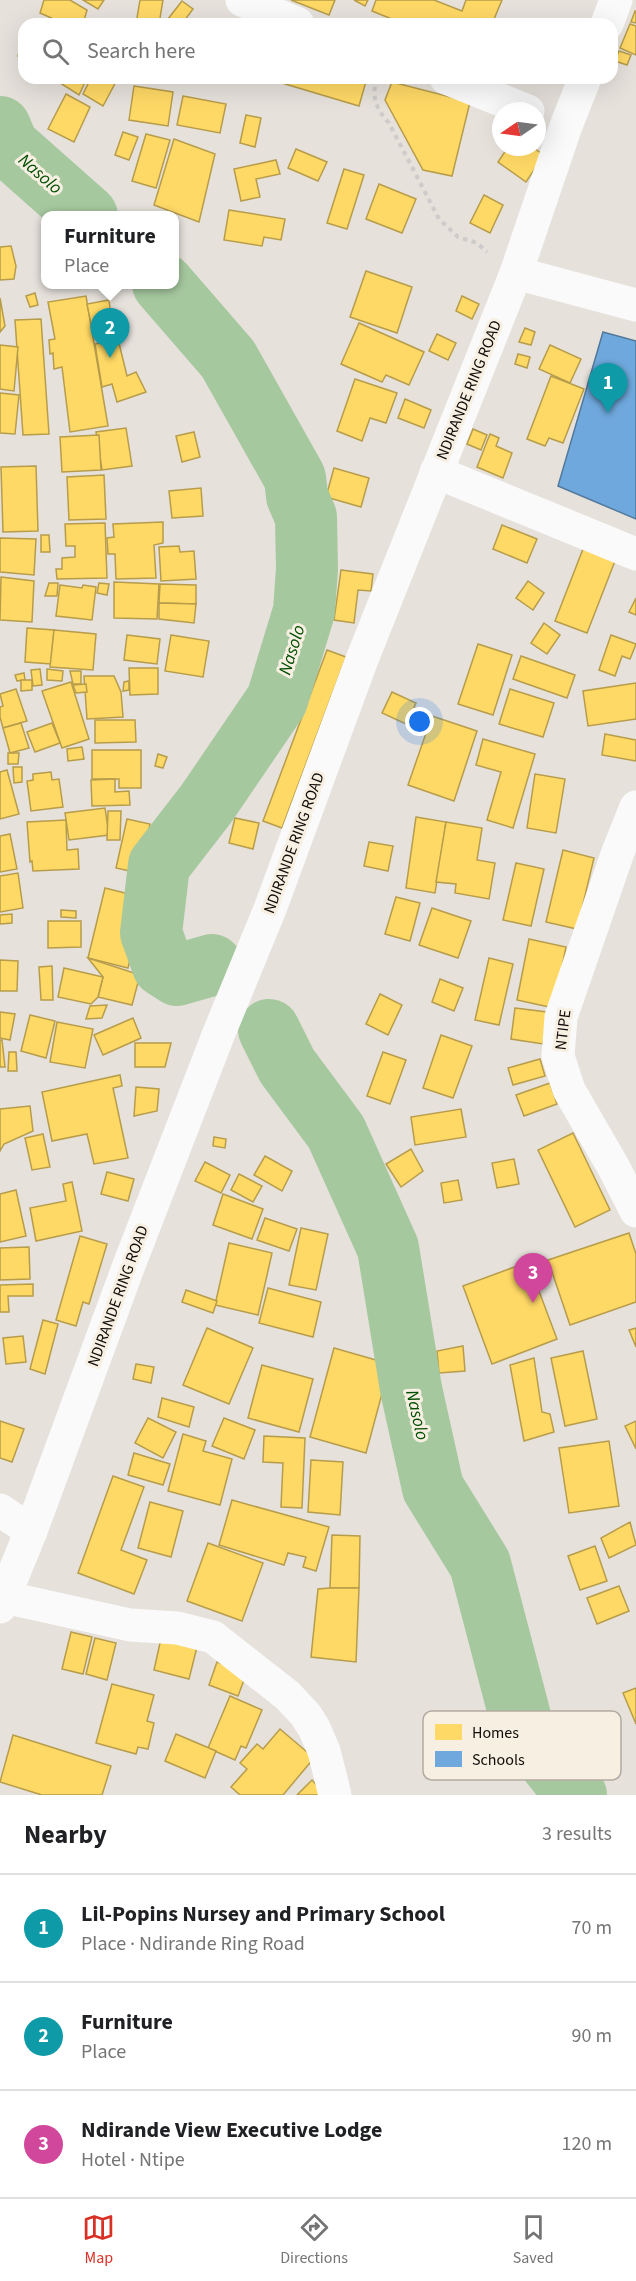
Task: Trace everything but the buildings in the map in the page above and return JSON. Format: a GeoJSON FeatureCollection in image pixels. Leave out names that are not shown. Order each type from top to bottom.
{"type":"FeatureCollection","features":[{"type":"Feature","properties":{"kind":"street"},"geometry":{"type":"LineString","coordinates":[[242,0],[284,18]]}},
{"type":"Feature","properties":{"kind":"street"},"geometry":{"type":"LineString","coordinates":[[609,18],[616,0]]}},
{"type":"Feature","properties":{"kind":"street"},"geometry":{"type":"LineString","coordinates":[[461,84],[506,102]]}},
{"type":"Feature","properties":{"kind":"street","name":"NDIRANDE RING ROAD"},"geometry":{"type":"LineString","coordinates":[[2,1602],[31,1532],[133,1254],[214,1044],[270,909],[361,662],[515,275],[551,121],[580,84]]}},
{"type":"Feature","properties":{"kind":"street"},"geometry":{"type":"LineString","coordinates":[[515,275],[636,305]]}},
{"type":"Feature","properties":{"kind":"street"},"geometry":{"type":"LineString","coordinates":[[436,472],[636,554]]}},
{"type":"Feature","properties":{"kind":"street","name":"NTIPE"},"geometry":{"type":"LineString","coordinates":[[636,807],[618,852],[561,1017],[558,1056],[569,1090],[636,1211]]}},
{"type":"Feature","properties":{"kind":"street"},"geometry":{"type":"LineString","coordinates":[[0,1510],[31,1532]]}},
{"type":"Feature","properties":{"kind":"street"},"geometry":{"type":"LineString","coordinates":[[2,1602],[130,1625],[177,1628],[213,1637],[287,1695],[305,1714],[324,1751],[335,1795]]}},
{"type":"Feature","properties":{"kind":"path"},"geometry":{"type":"LineString","coordinates":[[375,84],[373,91],[381,115],[389,123],[440,219],[458,237],[477,243],[515,275]]}},
{"type":"Feature","properties":{"kind":"waterway","name":"Nasolo"},"geometry":{"type":"LineString","coordinates":[[0,127],[8,146],[81,211]]}},
{"type":"Feature","properties":{"kind":"waterway","name":"Nasolo"},"geometry":{"type":"LineString","coordinates":[[167,289],[228,359],[295,478],[297,496],[306,517],[307,569],[304,611],[277,700],[207,803],[159,865],[151,933],[163,966],[177,975],[212,965]]}},
{"type":"Feature","properties":{"kind":"waterway"},"geometry":{"type":"LineString","coordinates":[[261,1024],[269,1030]]}},
{"type":"Feature","properties":{"kind":"waterway","name":"Nasolo"},"geometry":{"type":"LineString","coordinates":[[269,1030],[287,1066],[336,1132],[388,1248],[411,1389],[433,1488],[480,1564],[519,1711]]}},
{"type":"Feature","properties":{"kind":"waterway","name":"Nasolo"},"geometry":{"type":"LineString","coordinates":[[564,1780],[576,1795]]}},
{"type":"Feature","properties":{"kind":"place","name":"Furniture"},"geometry":{"type":"Point","coordinates":[110,358]}},
{"type":"Feature","properties":{"kind":"place","name":"Lil-Popins Nursey and Primary School"},"geometry":{"type":"Point","coordinates":[608,413]}},
{"type":"Feature","properties":{"kind":"place","name":"Ndirande View Executive Lodge"},"geometry":{"type":"Point","coordinates":[533,1303]}}]}
